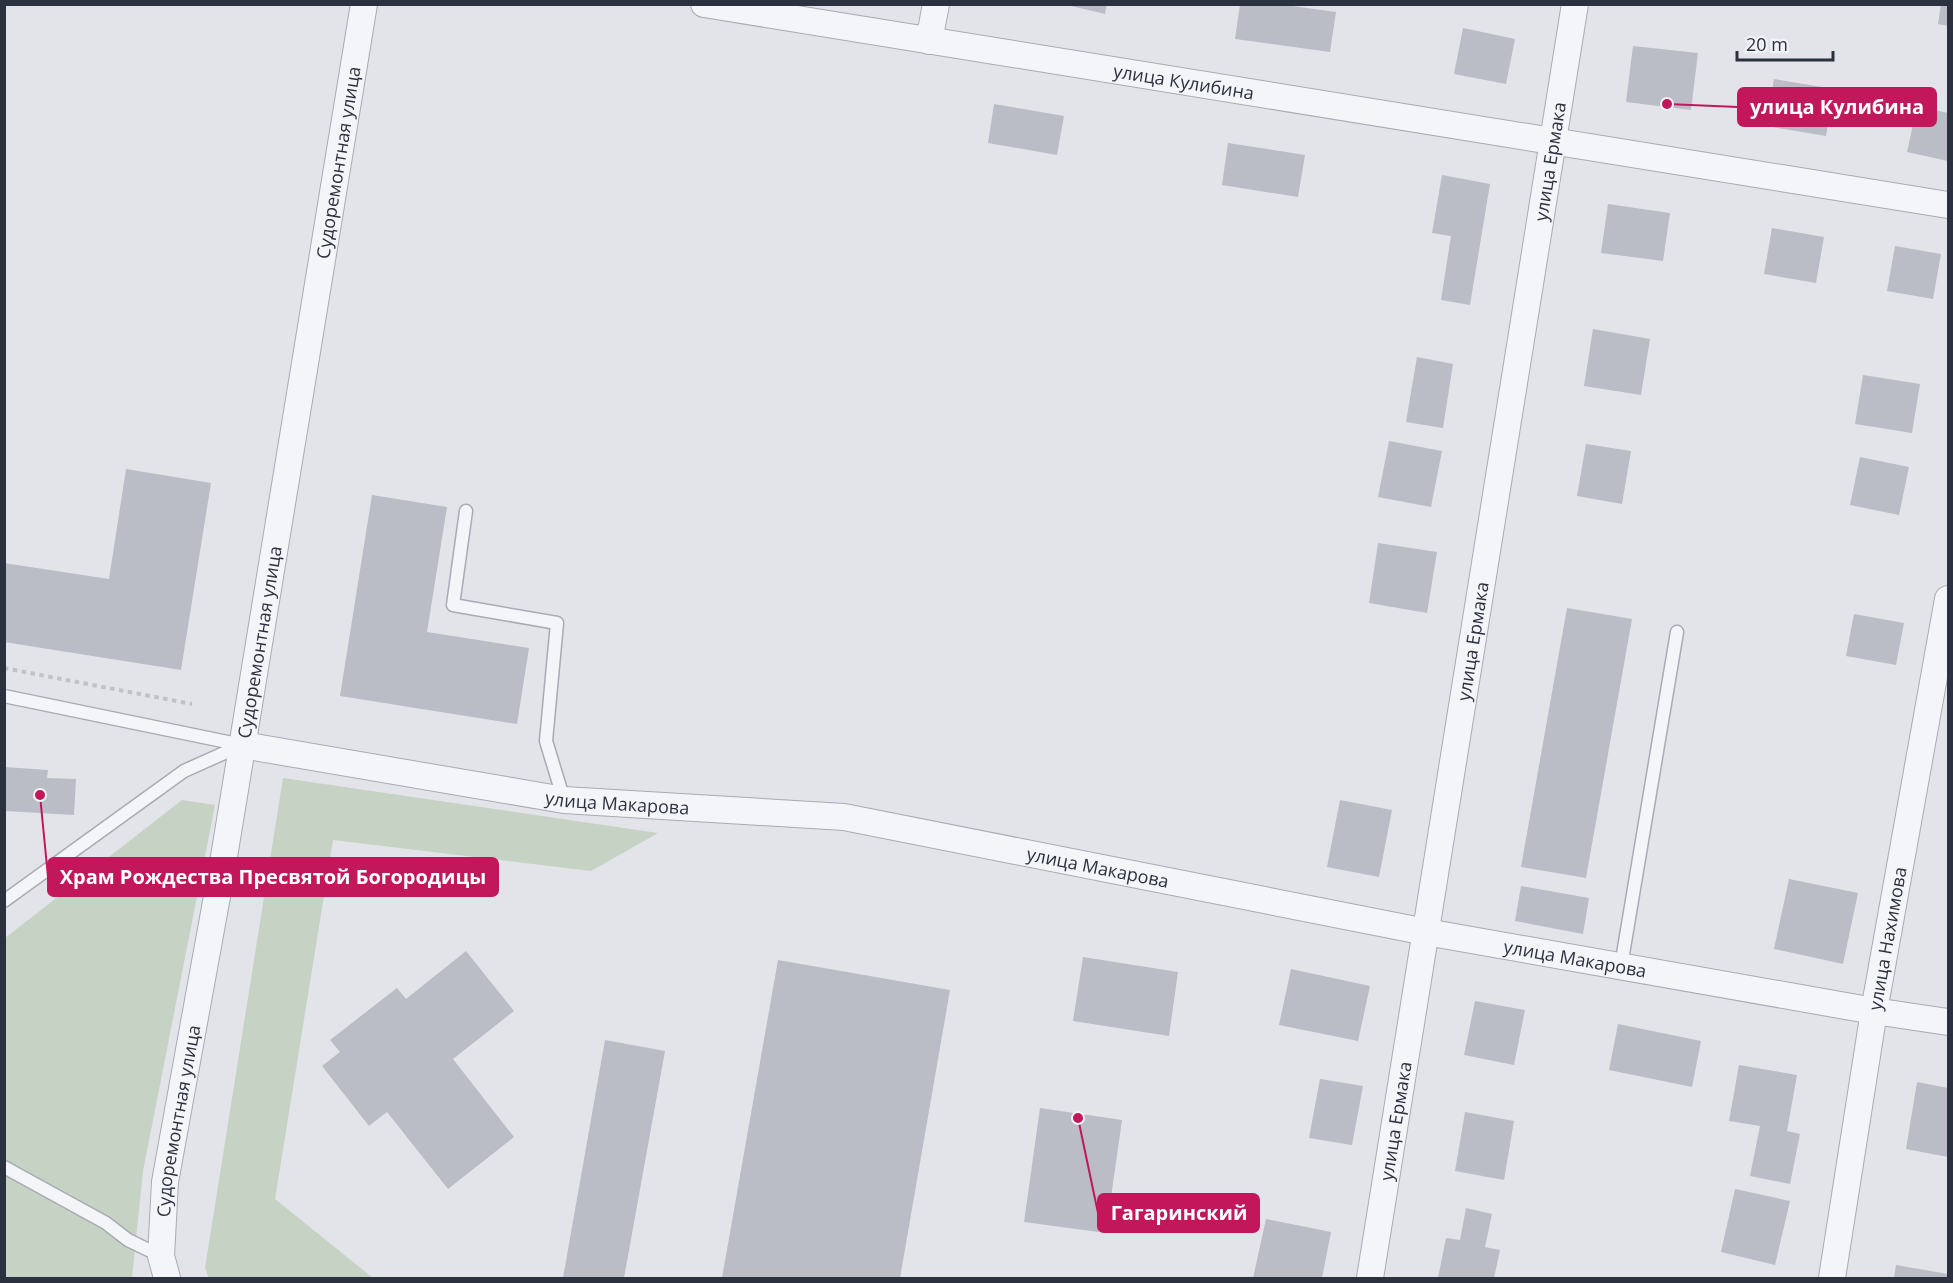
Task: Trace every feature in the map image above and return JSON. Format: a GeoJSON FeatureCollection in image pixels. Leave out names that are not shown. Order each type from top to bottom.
{"type":"FeatureCollection","features":[{"type":"Feature","properties":{"kind":"street","name":"Судоремонтная улица"},"geometry":{"type":"LineString","coordinates":[[164,1267],[165,1182],[222,869],[364,4]]}},
{"type":"Feature","properties":{"kind":"street","name":"улица Кулибина"},"geometry":{"type":"LineString","coordinates":[[704,4],[1948,205]]}},
{"type":"Feature","properties":{"kind":"street"},"geometry":{"type":"LineString","coordinates":[[929,41],[936,4]]}},
{"type":"Feature","properties":{"kind":"street","name":"улица Ермака"},"geometry":{"type":"LineString","coordinates":[[1370,1278],[1575,4]]}},
{"type":"Feature","properties":{"kind":"street","name":"улица Нахимова"},"geometry":{"type":"LineString","coordinates":[[1832,1278],[1874,1011],[1948,599]]}},
{"type":"Feature","properties":{"kind":"street","name":"улица Макарова"},"geometry":{"type":"LineString","coordinates":[[242,745],[564,800],[844,817],[1426,933],[1948,1022]]}},
{"type":"Feature","properties":{"kind":"lane"},"geometry":{"type":"LineString","coordinates":[[466,511],[453,604],[557,623],[546,741],[564,800]]}},
{"type":"Feature","properties":{"kind":"lane"},"geometry":{"type":"LineString","coordinates":[[1621,966],[1677,632]]}},
{"type":"Feature","properties":{"kind":"lane"},"geometry":{"type":"LineString","coordinates":[[4,696],[242,745]]}},
{"type":"Feature","properties":{"kind":"lane"},"geometry":{"type":"LineString","coordinates":[[4,901],[184,771],[242,745]]}},
{"type":"Feature","properties":{"kind":"lane"},"geometry":{"type":"LineString","coordinates":[[4,1167],[106,1223],[164,1267]]}},
{"type":"Feature","properties":{"kind":"path"},"geometry":{"type":"LineString","coordinates":[[4,668],[192,704]]}},
{"type":"Feature","properties":{"kind":"green space"},"geometry":{"type":"Polygon","coordinates":[[[283,778],[658,833],[591,871],[333,840],[275,1199],[373,1278],[209,1278],[205,1268],[283,778]]]}},
{"type":"Feature","properties":{"kind":"green space"},"geometry":{"type":"Polygon","coordinates":[[[182,800],[215,805],[143,1171],[132,1278],[5,1278],[5,938],[182,800]]]}},
{"type":"Feature","properties":{"kind":"building"},"geometry":{"type":"Polygon","coordinates":[[[1063,4],[1107,4],[1105,14],[1063,4]]]}},
{"type":"Feature","properties":{"kind":"building"},"geometry":{"type":"Polygon","coordinates":[[[1240,4],[1278,4],[1336,12],[1330,52],[1235,39],[1240,4]]]}},
{"type":"Feature","properties":{"kind":"building"},"geometry":{"type":"Polygon","coordinates":[[[1941,4],[1948,4],[1948,26],[1938,24],[1941,4]]]}},
{"type":"Feature","properties":{"kind":"building"},"geometry":{"type":"Polygon","coordinates":[[[1463,28],[1515,39],[1506,84],[1454,74],[1463,28]]]}},
{"type":"Feature","properties":{"kind":"building"},"geometry":{"type":"Polygon","coordinates":[[[1633,46],[1698,53],[1691,110],[1626,102],[1633,46]]]}},
{"type":"Feature","properties":{"kind":"building"},"geometry":{"type":"Polygon","coordinates":[[[1774,79],[1834,89],[1826,136],[1766,126],[1774,79]]]}},
{"type":"Feature","properties":{"kind":"building"},"geometry":{"type":"Polygon","coordinates":[[[994,104],[1064,116],[1057,155],[988,143],[994,104]]]}},
{"type":"Feature","properties":{"kind":"building"},"geometry":{"type":"Polygon","coordinates":[[[1917,106],[1948,113],[1948,161],[1907,152],[1917,106]]]}},
{"type":"Feature","properties":{"kind":"building"},"geometry":{"type":"Polygon","coordinates":[[[1228,143],[1305,155],[1298,197],[1222,185],[1228,143]]]}},
{"type":"Feature","properties":{"kind":"building"},"geometry":{"type":"Polygon","coordinates":[[[1442,175],[1490,184],[1470,305],[1441,300],[1451,236],[1432,233],[1442,175]]]}},
{"type":"Feature","properties":{"kind":"building"},"geometry":{"type":"Polygon","coordinates":[[[1608,204],[1670,213],[1663,261],[1601,253],[1608,204]]]}},
{"type":"Feature","properties":{"kind":"building"},"geometry":{"type":"Polygon","coordinates":[[[1772,228],[1824,237],[1816,283],[1764,274],[1772,228]]]}},
{"type":"Feature","properties":{"kind":"building"},"geometry":{"type":"Polygon","coordinates":[[[1895,246],[1941,254],[1933,299],[1887,291],[1895,246]]]}},
{"type":"Feature","properties":{"kind":"building"},"geometry":{"type":"Polygon","coordinates":[[[1593,329],[1650,339],[1641,395],[1584,386],[1593,329]]]}},
{"type":"Feature","properties":{"kind":"building"},"geometry":{"type":"Polygon","coordinates":[[[1417,357],[1453,364],[1443,428],[1406,422],[1417,357]]]}},
{"type":"Feature","properties":{"kind":"building"},"geometry":{"type":"Polygon","coordinates":[[[1863,375],[1920,384],[1912,433],[1855,424],[1863,375]]]}},
{"type":"Feature","properties":{"kind":"building"},"geometry":{"type":"Polygon","coordinates":[[[1389,441],[1442,451],[1431,507],[1378,497],[1389,441]]]}},
{"type":"Feature","properties":{"kind":"building"},"geometry":{"type":"Polygon","coordinates":[[[1586,444],[1631,451],[1622,504],[1577,496],[1586,444]]]}},
{"type":"Feature","properties":{"kind":"building"},"geometry":{"type":"Polygon","coordinates":[[[1860,457],[1909,467],[1899,515],[1850,505],[1860,457]]]}},
{"type":"Feature","properties":{"kind":"building"},"geometry":{"type":"Polygon","coordinates":[[[126,469],[211,483],[181,670],[4,642],[4,563],[109,579],[126,469]]]}},
{"type":"Feature","properties":{"kind":"building"},"geometry":{"type":"Polygon","coordinates":[[[372,495],[447,507],[427,632],[529,648],[517,724],[340,696],[372,495]]]}},
{"type":"Feature","properties":{"kind":"building"},"geometry":{"type":"Polygon","coordinates":[[[1378,543],[1437,552],[1427,613],[1369,603],[1378,543]]]}},
{"type":"Feature","properties":{"kind":"building"},"geometry":{"type":"Polygon","coordinates":[[[1567,608],[1632,619],[1586,878],[1521,867],[1567,608]]]}},
{"type":"Feature","properties":{"kind":"building"},"geometry":{"type":"Polygon","coordinates":[[[1854,614],[1904,623],[1896,665],[1846,656],[1854,614]]]}},
{"type":"Feature","properties":{"kind":"building"},"geometry":{"type":"Polygon","coordinates":[[[5,767],[48,770],[47,778],[76,779],[74,815],[5,811],[5,767]]]}},
{"type":"Feature","properties":{"kind":"building"},"geometry":{"type":"Polygon","coordinates":[[[1340,800],[1392,810],[1379,877],[1327,867],[1340,800]]]}},
{"type":"Feature","properties":{"kind":"building"},"geometry":{"type":"Polygon","coordinates":[[[1789,879],[1858,893],[1843,964],[1774,949],[1789,879]]]}},
{"type":"Feature","properties":{"kind":"building"},"geometry":{"type":"Polygon","coordinates":[[[1521,886],[1589,898],[1583,934],[1515,921],[1521,886]]]}},
{"type":"Feature","properties":{"kind":"building"},"geometry":{"type":"Polygon","coordinates":[[[466,951],[514,1011],[453,1059],[514,1137],[448,1189],[387,1112],[369,1126],[322,1066],[340,1052],[330,1040],[397,988],[406,999],[466,951]]]}},
{"type":"Feature","properties":{"kind":"building"},"geometry":{"type":"Polygon","coordinates":[[[1083,957],[1178,972],[1169,1036],[1073,1021],[1083,957]]]}},
{"type":"Feature","properties":{"kind":"building"},"geometry":{"type":"Polygon","coordinates":[[[778,960],[950,990],[900,1278],[722,1278],[778,960]]]}},
{"type":"Feature","properties":{"kind":"building"},"geometry":{"type":"Polygon","coordinates":[[[1291,969],[1370,986],[1358,1041],[1279,1025],[1291,969]]]}},
{"type":"Feature","properties":{"kind":"building"},"geometry":{"type":"Polygon","coordinates":[[[1475,1001],[1525,1010],[1514,1065],[1464,1055],[1475,1001]]]}},
{"type":"Feature","properties":{"kind":"building"},"geometry":{"type":"Polygon","coordinates":[[[1618,1024],[1701,1041],[1692,1087],[1609,1070],[1618,1024]]]}},
{"type":"Feature","properties":{"kind":"building"},"geometry":{"type":"Polygon","coordinates":[[[605,1040],[665,1051],[624,1278],[563,1278],[605,1040]]]}},
{"type":"Feature","properties":{"kind":"building"},"geometry":{"type":"Polygon","coordinates":[[[1739,1065],[1797,1075],[1787,1131],[1800,1134],[1790,1184],[1750,1176],[1760,1126],[1729,1121],[1739,1065]]]}},
{"type":"Feature","properties":{"kind":"building"},"geometry":{"type":"Polygon","coordinates":[[[1320,1079],[1363,1086],[1352,1145],[1309,1138],[1320,1079]]]}},
{"type":"Feature","properties":{"kind":"building"},"geometry":{"type":"Polygon","coordinates":[[[1917,1082],[1948,1088],[1948,1157],[1906,1149],[1917,1082]]]}},
{"type":"Feature","properties":{"kind":"building"},"geometry":{"type":"Polygon","coordinates":[[[1040,1108],[1122,1120],[1106,1233],[1024,1222],[1040,1108]]]}},
{"type":"Feature","properties":{"kind":"building"},"geometry":{"type":"Polygon","coordinates":[[[1465,1112],[1514,1121],[1504,1180],[1455,1171],[1465,1112]]]}},
{"type":"Feature","properties":{"kind":"building"},"geometry":{"type":"Polygon","coordinates":[[[1735,1189],[1790,1201],[1775,1265],[1721,1252],[1735,1189]]]}},
{"type":"Feature","properties":{"kind":"building"},"geometry":{"type":"Polygon","coordinates":[[[1466,1208],[1492,1214],[1485,1247],[1500,1250],[1494,1278],[1438,1278],[1446,1238],[1460,1240],[1466,1208]]]}},
{"type":"Feature","properties":{"kind":"building"},"geometry":{"type":"Polygon","coordinates":[[[1266,1219],[1331,1232],[1322,1278],[1253,1278],[1266,1219]]]}},
{"type":"Feature","properties":{"kind":"building"},"geometry":{"type":"Polygon","coordinates":[[[1896,1265],[1948,1274],[1948,1278],[1894,1278],[1896,1265]]]}},
{"type":"Feature","properties":{"kind":"place","name":"улица Кулибина"},"geometry":{"type":"Point","coordinates":[1667,104]}},
{"type":"Feature","properties":{"kind":"place","name":"Храм Рождества Пресвятой Богородицы"},"geometry":{"type":"Point","coordinates":[40,795]}},
{"type":"Feature","properties":{"kind":"place","name":"Гагаринский"},"geometry":{"type":"Point","coordinates":[1078,1118]}}]}
